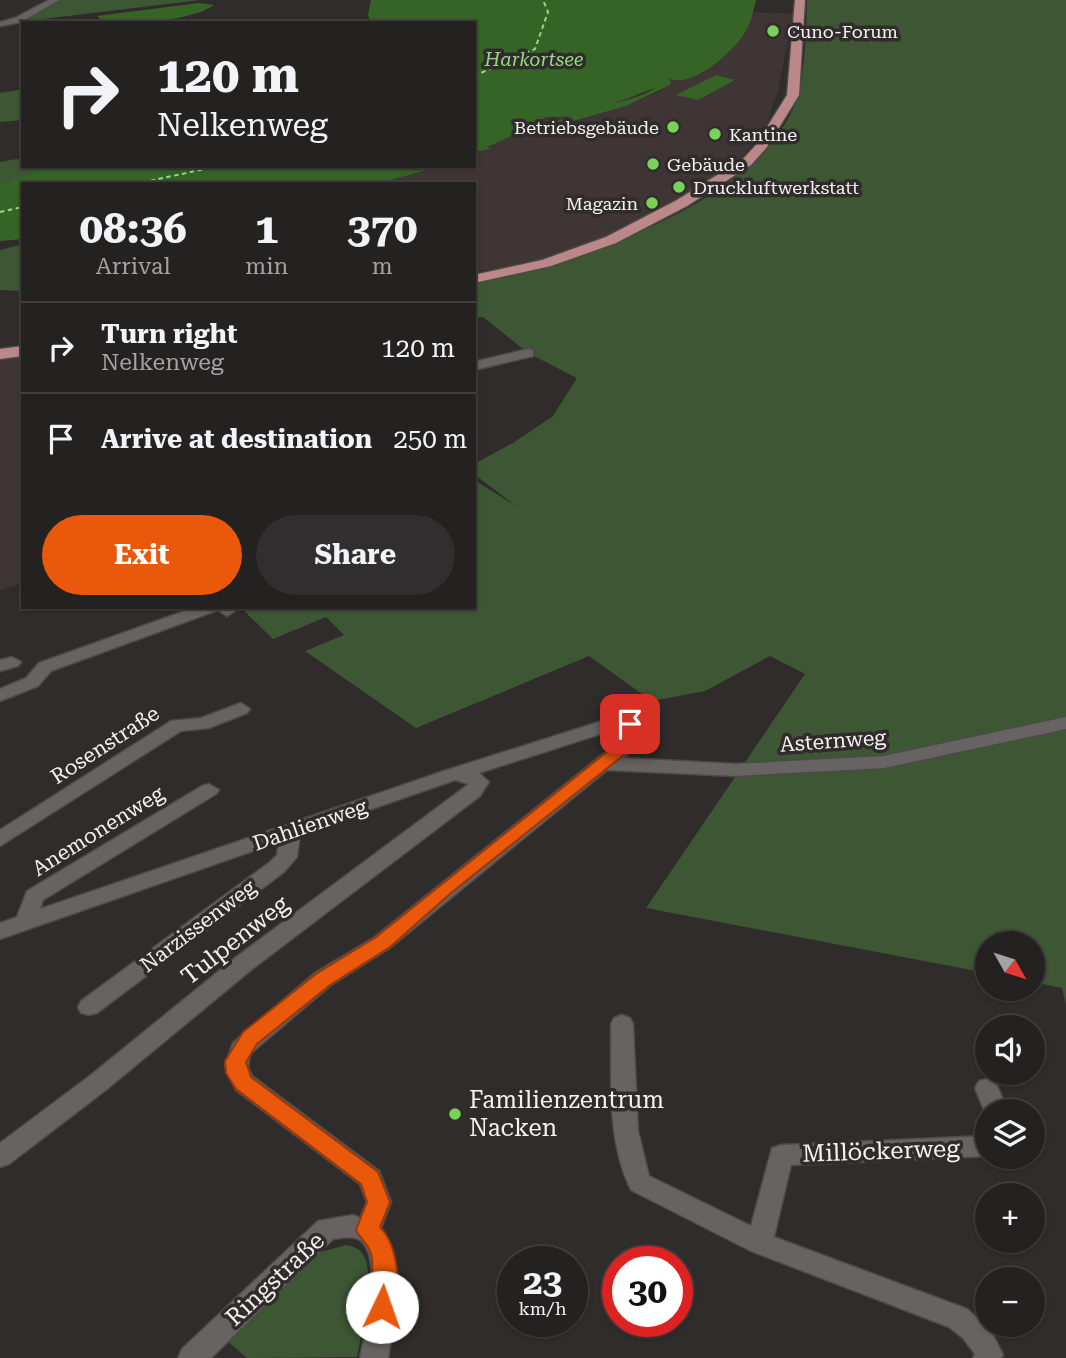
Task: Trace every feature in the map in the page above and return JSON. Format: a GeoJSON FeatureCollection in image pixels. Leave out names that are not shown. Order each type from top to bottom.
{"type":"FeatureCollection","features":[{"type":"Feature","properties":{"kind":"main road"},"geometry":{"type":"LineString","coordinates":[[476,279],[546,263],[611,240],[713,185],[747,162],[761,147],[795,88],[800,0]]}},
{"type":"Feature","properties":{"kind":"main road"},"geometry":{"type":"LineString","coordinates":[[0,354],[21,351]]}},
{"type":"Feature","properties":{"kind":"street"},"geometry":{"type":"LineString","coordinates":[[0,24],[18,20],[55,0]]}},
{"type":"Feature","properties":{"kind":"street"},"geometry":{"type":"LineString","coordinates":[[476,366],[528,353]]}},
{"type":"Feature","properties":{"kind":"street"},"geometry":{"type":"LineString","coordinates":[[0,696],[33,682],[45,667],[218,609]]}},
{"type":"Feature","properties":{"kind":"street","name":"Rosenstraße"},"geometry":{"type":"LineString","coordinates":[[0,839],[177,725],[203,724],[241,709]]}},
{"type":"Feature","properties":{"kind":"street","name":"Dahlienweg"},"geometry":{"type":"LineString","coordinates":[[0,931],[290,833],[454,774],[621,721],[636,729],[634,736],[601,765]]}},
{"type":"Feature","properties":{"kind":"street","name":"Asternweg"},"geometry":{"type":"LineString","coordinates":[[601,765],[612,763],[736,770],[884,762],[1066,723]]}},
{"type":"Feature","properties":{"kind":"street"},"geometry":{"type":"LineString","coordinates":[[374,1358],[384,1292],[384,1259],[380,1243],[368,1230],[379,1202],[370,1178],[244,1083],[237,1073],[236,1061],[241,1049],[260,1030],[323,979],[383,942],[601,765]]}},
{"type":"Feature","properties":{"kind":"street","name":"Tulpenweg"},"geometry":{"type":"LineString","coordinates":[[0,1157],[99,1082],[243,964],[473,792],[480,782],[469,775],[454,774]]}},
{"type":"Feature","properties":{"kind":"street","name":"Anemonenweg"},"geometry":{"type":"LineString","coordinates":[[26,922],[34,897],[209,789]]}},
{"type":"Feature","properties":{"kind":"street","name":"Narzissenweg"},"geometry":{"type":"LineString","coordinates":[[89,1007],[277,867],[287,856],[290,833]]}},
{"type":"Feature","properties":{"kind":"street"},"geometry":{"type":"LineString","coordinates":[[622,1024],[633,1173],[640,1183],[760,1243],[958,1318],[974,1329],[988,1356]]}},
{"type":"Feature","properties":{"kind":"street"},"geometry":{"type":"LineString","coordinates":[[987,1088],[991,1099]]}},
{"type":"Feature","properties":{"kind":"street","name":"Millöckerweg"},"geometry":{"type":"LineString","coordinates":[[760,1243],[781,1155],[975,1147]]}},
{"type":"Feature","properties":{"kind":"street","name":"Ringstraße"},"geometry":{"type":"LineString","coordinates":[[192,1358],[327,1229],[350,1225],[368,1230]]}},
{"type":"Feature","properties":{"kind":"shaded area"},"geometry":{"type":"Polygon","coordinates":[[[57,0],[200,0],[21,21],[18,22],[57,0]]]}},
{"type":"Feature","properties":{"kind":"shaded area"},"geometry":{"type":"Polygon","coordinates":[[[807,0],[1066,0],[1066,1005],[1062,988],[1045,984],[1045,931],[975,931],[975,971],[646,908],[805,674],[770,656],[705,691],[652,701],[589,656],[416,728],[305,651],[344,635],[326,617],[273,639],[242,609],[476,609],[476,481],[516,506],[476,476],[476,463],[513,443],[553,416],[577,378],[528,353],[483,317],[476,318],[476,282],[558,262],[604,246],[650,227],[694,204],[734,178],[766,148],[790,115],[799,89],[804,59],[807,0]]]}},
{"type":"Feature","properties":{"kind":"shaded area"},"geometry":{"type":"Polygon","coordinates":[[[754,12],[793,14],[778,91],[765,128],[739,161],[677,201],[607,238],[526,266],[476,271],[476,182],[383,182],[435,168],[476,168],[476,152],[490,150],[486,148],[532,127],[529,125],[546,117],[580,113],[658,87],[617,104],[565,119],[549,129],[626,106],[668,86],[668,78],[692,76],[733,48],[754,12]]]}},
{"type":"Feature","properties":{"kind":"shaded area"},"geometry":{"type":"Polygon","coordinates":[[[21,89],[21,120],[0,122],[0,93],[21,89]]]}},
{"type":"Feature","properties":{"kind":"shaded area"},"geometry":{"type":"Polygon","coordinates":[[[21,158],[21,168],[96,168],[21,182],[21,185],[0,196],[0,162],[21,158]]]}},
{"type":"Feature","properties":{"kind":"shaded area"},"geometry":{"type":"Polygon","coordinates":[[[21,245],[21,291],[0,290],[0,250],[21,245]]]}},
{"type":"Feature","properties":{"kind":"shaded area"},"geometry":{"type":"Polygon","coordinates":[[[21,355],[21,584],[0,590],[0,359],[21,355]]]}},
{"type":"Feature","properties":{"kind":"shaded area"},"geometry":{"type":"Polygon","coordinates":[[[346,1245],[361,1252],[368,1273],[367,1303],[357,1357],[247,1358],[227,1341],[321,1252],[346,1245]]]}},
{"type":"Feature","properties":{"kind":"water","name":"Harkortsee"},"geometry":{"type":"Polygon","coordinates":[[[371,0],[756,0],[750,23],[740,40],[722,58],[699,74],[688,79],[669,78],[671,83],[668,86],[626,106],[546,129],[575,114],[546,117],[530,125],[533,127],[487,147],[491,149],[476,152],[476,21],[370,21],[368,15],[371,0]],[[657,87],[610,105],[645,94],[657,87]]]}},
{"type":"Feature","properties":{"kind":"water"},"geometry":{"type":"Polygon","coordinates":[[[199,3],[214,5],[191,15],[151,21],[102,21],[97,16],[199,3]]]}},
{"type":"Feature","properties":{"kind":"water"},"geometry":{"type":"Polygon","coordinates":[[[716,75],[735,80],[698,100],[676,95],[716,75]]]}},
{"type":"Feature","properties":{"kind":"water"},"geometry":{"type":"Polygon","coordinates":[[[47,168],[435,168],[383,182],[21,182],[21,239],[0,241],[0,184],[47,168]]]}},
{"type":"Feature","properties":{"kind":"ferry route"},"geometry":{"type":"LineString","coordinates":[[476,75],[535,49],[548,12],[543,0]]}},
{"type":"Feature","properties":{"kind":"ferry route"},"geometry":{"type":"LineString","coordinates":[[144,182],[210,168]]}},
{"type":"Feature","properties":{"kind":"ferry route"},"geometry":{"type":"LineString","coordinates":[[0,212],[21,207]]}},
{"type":"Feature","properties":{"kind":"railway"},"geometry":{"type":"LineString","coordinates":[[517,135],[530,129],[542,130]]}},
{"type":"Feature","properties":{"kind":"place","name":"Cuno-Forum"},"geometry":{"type":"Point","coordinates":[773,31]}},
{"type":"Feature","properties":{"kind":"place","name":"Betriebsgebäude"},"geometry":{"type":"Point","coordinates":[673,127]}},
{"type":"Feature","properties":{"kind":"place","name":"Kantine"},"geometry":{"type":"Point","coordinates":[715,134]}},
{"type":"Feature","properties":{"kind":"place","name":"Gebäude"},"geometry":{"type":"Point","coordinates":[653,164]}},
{"type":"Feature","properties":{"kind":"place","name":"Druckluftwerkstatt"},"geometry":{"type":"Point","coordinates":[679,187]}},
{"type":"Feature","properties":{"kind":"place","name":"Magazin"},"geometry":{"type":"Point","coordinates":[652,203]}},
{"type":"Feature","properties":{"kind":"place","name":"Familienzentrum Nacken"},"geometry":{"type":"Point","coordinates":[455,1114]}},
{"type":"Feature","properties":{"kind":"route"},"geometry":{"type":"LineString","coordinates":[[382,1307],[384,1259],[380,1243],[368,1230],[379,1202],[370,1178],[244,1083],[237,1073],[236,1061],[241,1049],[250,1038],[323,979],[383,942],[445,889],[624,747],[634,736],[636,729],[630,724]]}}]}
